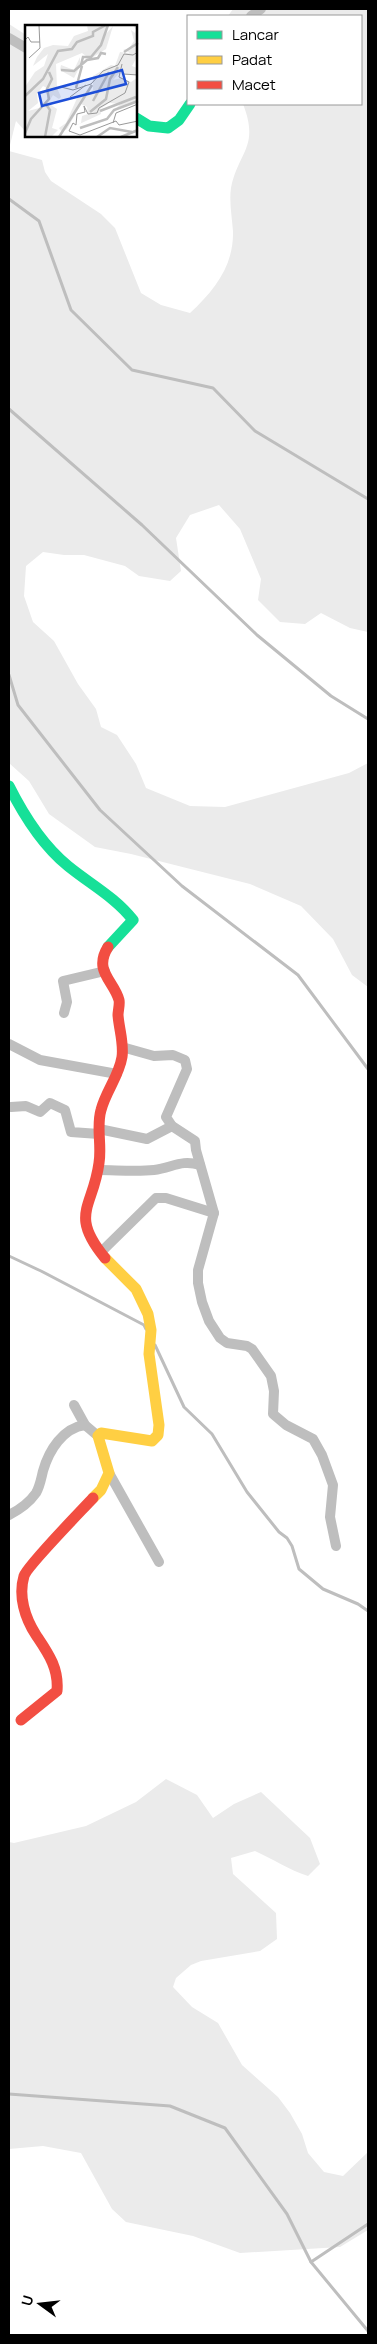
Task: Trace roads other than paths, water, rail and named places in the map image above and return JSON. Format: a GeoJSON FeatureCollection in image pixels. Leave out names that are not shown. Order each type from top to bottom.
{"type":"FeatureCollection","features":[{"type":"Feature","properties":{"kind":"street"},"geometry":{"type":"LineString","coordinates":[[9,38],[25,47]]}},
{"type":"Feature","properties":{"kind":"street"},"geometry":{"type":"LineString","coordinates":[[138,119],[148,126],[168,128],[179,120],[189,105]]}},
{"type":"Feature","properties":{"kind":"street"},"geometry":{"type":"LineString","coordinates":[[9,786],[24,816],[38,836],[66,864],[118,904],[132,918],[129,926],[106,951],[104,961],[109,986],[119,1000],[117,1016],[122,1047],[117,1074],[101,1109],[98,1170],[88,1200],[85,1223],[101,1252],[116,1271],[137,1290],[144,1303],[152,1329],[148,1346],[150,1373],[159,1409],[158,1435],[152,1441],[106,1433],[101,1433],[98,1436]]}},
{"type":"Feature","properties":{"kind":"street"},"geometry":{"type":"LineString","coordinates":[[64,1013],[67,1002],[63,981],[105,971]]}},
{"type":"Feature","properties":{"kind":"street"},"geometry":{"type":"LineString","coordinates":[[9,1044],[40,1060],[117,1074]]}},
{"type":"Feature","properties":{"kind":"street"},"geometry":{"type":"LineString","coordinates":[[122,1047],[154,1056],[173,1055],[186,1060],[186,1069],[166,1117],[172,1126],[195,1140],[214,1213],[198,1270],[198,1283],[202,1302],[209,1321],[220,1338],[227,1343],[247,1346],[252,1349],[270,1376],[274,1390],[273,1414],[286,1425],[313,1439],[322,1455],[332,1485],[330,1516],[336,1546]]}},
{"type":"Feature","properties":{"kind":"street"},"geometry":{"type":"LineString","coordinates":[[11,1107],[26,1106],[40,1112],[50,1103],[65,1110],[71,1132],[99,1132],[147,1139],[172,1126]]}},
{"type":"Feature","properties":{"kind":"street"},"geometry":{"type":"LineString","coordinates":[[98,1170],[155,1170],[169,1165],[190,1162],[200,1165]]}},
{"type":"Feature","properties":{"kind":"street"},"geometry":{"type":"LineString","coordinates":[[101,1252],[156,1198],[166,1198],[214,1213]]}},
{"type":"Feature","properties":{"kind":"street"},"geometry":{"type":"LineString","coordinates":[[74,1405],[85,1426],[98,1436],[109,1473],[159,1562]]}},
{"type":"Feature","properties":{"kind":"street"},"geometry":{"type":"LineString","coordinates":[[9,1515],[28,1502],[36,1492],[49,1457],[67,1431],[75,1427],[85,1426]]}},
{"type":"Feature","properties":{"kind":"street"},"geometry":{"type":"LineString","coordinates":[[21,1720],[57,1691],[59,1680],[54,1663],[25,1613],[22,1593],[24,1574],[101,1490],[109,1473]]}},
{"type":"Feature","properties":{"kind":"waterway"},"geometry":{"type":"LineString","coordinates":[[9,199],[39,221],[71,310],[132,370],[213,388],[255,431],[368,499]]}},
{"type":"Feature","properties":{"kind":"waterway"},"geometry":{"type":"LineString","coordinates":[[9,409],[142,525],[257,635],[331,696],[368,719]]}},
{"type":"Feature","properties":{"kind":"waterway"},"geometry":{"type":"LineString","coordinates":[[9,675],[18,705],[100,810],[182,886],[298,975],[368,1069]]}},
{"type":"Feature","properties":{"kind":"waterway"},"geometry":{"type":"LineString","coordinates":[[9,1256],[144,1325],[146,1329]]}},
{"type":"Feature","properties":{"kind":"waterway"},"geometry":{"type":"LineString","coordinates":[[155,1345],[184,1407],[212,1434],[247,1492],[279,1532],[287,1538],[292,1546],[299,1569],[323,1589],[358,1604],[368,1611]]}},
{"type":"Feature","properties":{"kind":"waterway"},"geometry":{"type":"LineString","coordinates":[[9,2094],[170,2106],[225,2128],[287,2214],[311,2262],[368,2331]]}},
{"type":"Feature","properties":{"kind":"waterway"},"geometry":{"type":"LineString","coordinates":[[311,2262],[368,2224]]}}]}
